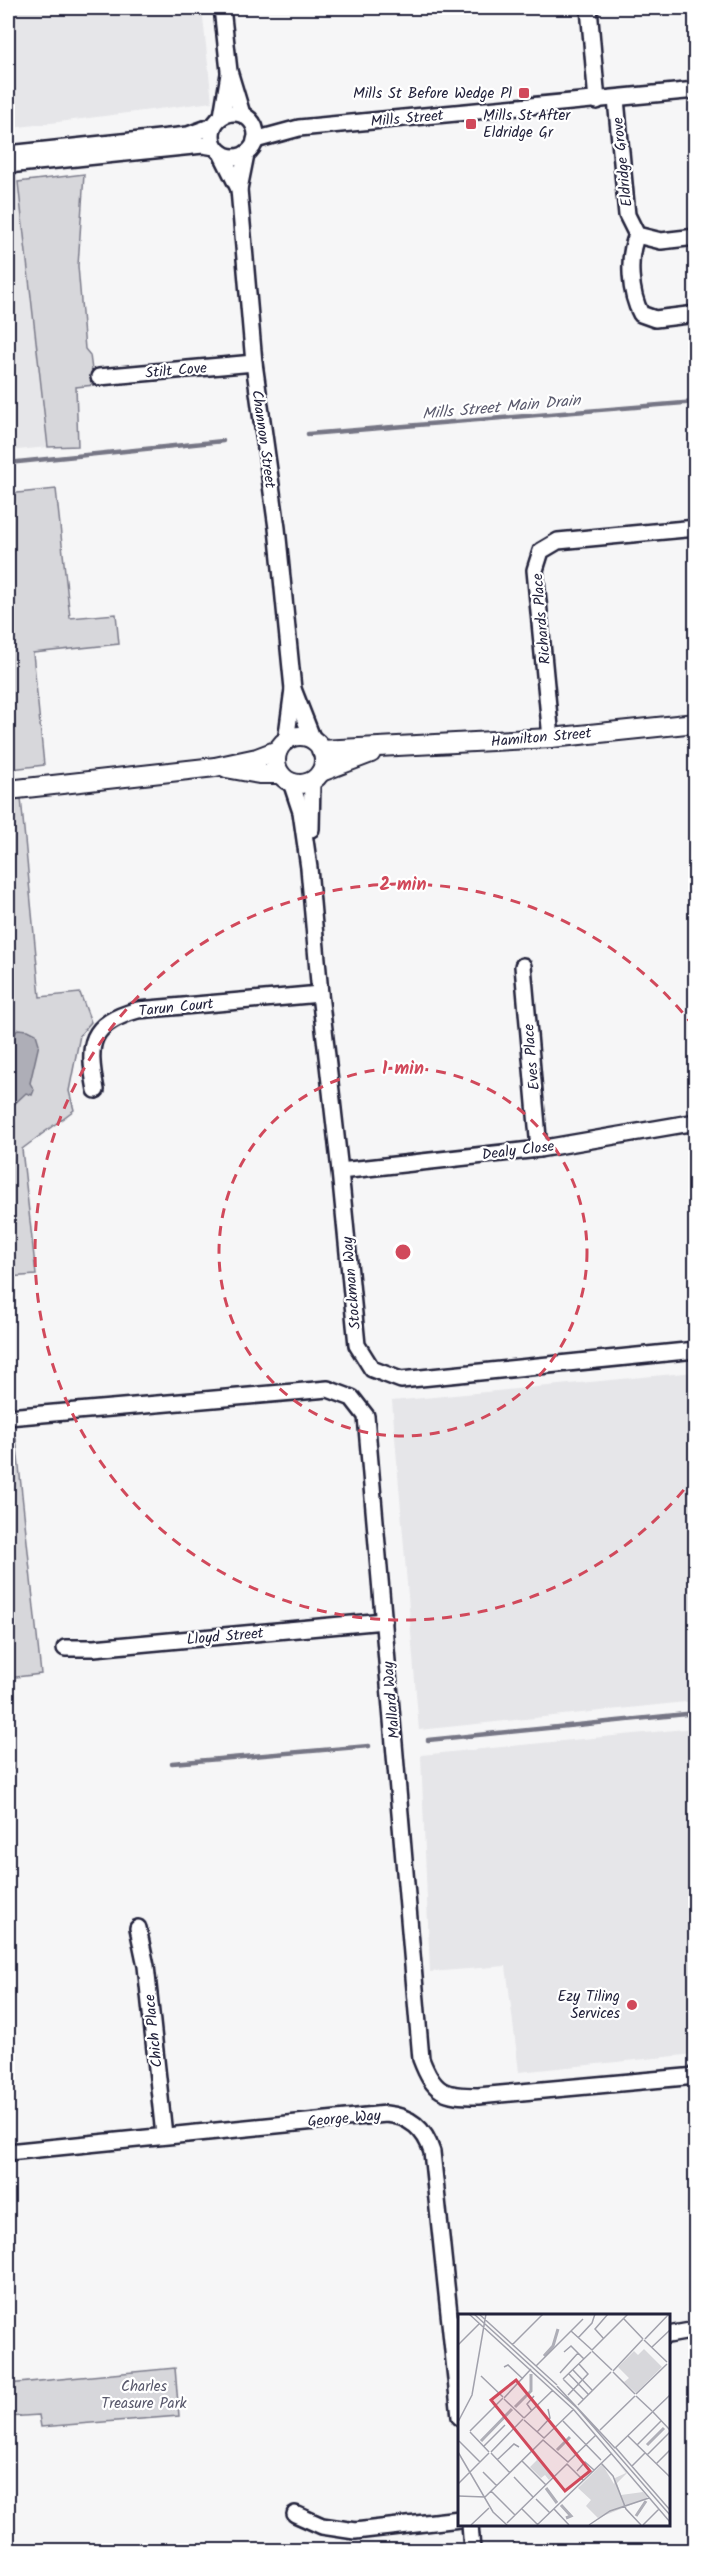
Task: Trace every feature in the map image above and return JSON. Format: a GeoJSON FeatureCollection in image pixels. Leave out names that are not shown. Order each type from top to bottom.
{"type":"FeatureCollection","features":[{"type":"Feature","properties":{"kind":"main road","name":"Hamilton Street"},"geometry":{"type":"LineString","coordinates":[[317,745],[387,748],[551,738],[696,723]]}},
{"type":"Feature","properties":{"kind":"main road"},"geometry":{"type":"LineString","coordinates":[[8,790],[215,767],[282,746],[299,737],[317,745],[323,765],[316,776],[298,784],[285,778],[215,767]]}},
{"type":"Feature","properties":{"kind":"main road"},"geometry":{"type":"LineString","coordinates":[[282,746],[276,762],[285,778]]}},
{"type":"Feature","properties":{"kind":"main road","name":"Hamilton Street"},"geometry":{"type":"LineString","coordinates":[[316,776],[387,748]]}},
{"type":"Feature","properties":{"kind":"street"},"geometry":{"type":"LineString","coordinates":[[8,165],[203,145],[233,157],[246,154],[255,140],[229,71],[222,8]]}},
{"type":"Feature","properties":{"kind":"street"},"geometry":{"type":"LineString","coordinates":[[589,8],[597,101]]}},
{"type":"Feature","properties":{"kind":"street"},"geometry":{"type":"LineString","coordinates":[[218,150],[212,133],[218,121],[229,71]]}},
{"type":"Feature","properties":{"kind":"street","name":"Mills Street"},"geometry":{"type":"LineString","coordinates":[[255,140],[299,128],[696,90]]}},
{"type":"Feature","properties":{"kind":"street","name":"Eldridge Grove"},"geometry":{"type":"LineString","coordinates":[[616,99],[627,215],[637,235]]}},
{"type":"Feature","properties":{"kind":"street"},"geometry":{"type":"LineString","coordinates":[[8,154],[188,135],[235,113],[247,118]]}},
{"type":"Feature","properties":{"kind":"street","name":"Mills Street"},"geometry":{"type":"LineString","coordinates":[[247,118],[299,128]]}},
{"type":"Feature","properties":{"kind":"street","name":"Channon Street"},"geometry":{"type":"LineString","coordinates":[[218,150],[239,189]]}},
{"type":"Feature","properties":{"kind":"street","name":"Channon Street"},"geometry":{"type":"LineString","coordinates":[[246,154],[239,189],[254,363],[277,528],[293,689],[282,746]]}},
{"type":"Feature","properties":{"kind":"street"},"geometry":{"type":"LineString","coordinates":[[696,237],[661,241],[637,235],[634,242],[632,266],[635,303],[641,315],[655,319],[696,314]]}},
{"type":"Feature","properties":{"kind":"street","name":"Stilt Cove"},"geometry":{"type":"LineString","coordinates":[[99,377],[254,363]]}},
{"type":"Feature","properties":{"kind":"street","name":"Richards Place"},"geometry":{"type":"LineString","coordinates":[[551,738],[535,570],[542,551],[558,541],[696,528]]}},
{"type":"Feature","properties":{"kind":"street","name":"Channon Street"},"geometry":{"type":"LineString","coordinates":[[293,689],[317,745]]}},
{"type":"Feature","properties":{"kind":"street","name":"Stockman Way"},"geometry":{"type":"LineString","coordinates":[[309,868],[316,776]]}},
{"type":"Feature","properties":{"kind":"street","name":"Stockman Way"},"geometry":{"type":"LineString","coordinates":[[285,778],[301,812],[309,868],[357,1345],[372,1369],[401,1380],[696,1350]]}},
{"type":"Feature","properties":{"kind":"street","name":"Eves Place"},"geometry":{"type":"LineString","coordinates":[[523,966],[539,1149]]}},
{"type":"Feature","properties":{"kind":"street","name":"Tarun Court"},"geometry":{"type":"LineString","coordinates":[[96,1090],[91,1063],[92,1044],[101,1028],[116,1016],[138,1010],[320,994]]}},
{"type":"Feature","properties":{"kind":"street","name":"Dealy Close"},"geometry":{"type":"LineString","coordinates":[[340,1171],[539,1149],[696,1122]]}},
{"type":"Feature","properties":{"kind":"street","name":"Mallard Way"},"geometry":{"type":"LineString","coordinates":[[8,1417],[328,1389],[352,1398],[366,1416],[422,2059],[428,2077],[441,2092],[452,2096],[478,2096],[696,2076]]}},
{"type":"Feature","properties":{"kind":"street","name":"Lloyd Street"},"geometry":{"type":"LineString","coordinates":[[65,1648],[94,1648],[384,1621]]}},
{"type":"Feature","properties":{"kind":"street","name":"Chich Place"},"geometry":{"type":"LineString","coordinates":[[138,1928],[146,1966],[164,2135]]}},
{"type":"Feature","properties":{"kind":"street","name":"George Way"},"geometry":{"type":"LineString","coordinates":[[8,2152],[386,2114],[405,2118],[419,2127],[432,2152],[458,2373]]}},
{"type":"Feature","properties":{"kind":"street"},"geometry":{"type":"LineString","coordinates":[[670,2334],[696,2330]]}},
{"type":"Feature","properties":{"kind":"street"},"geometry":{"type":"LineString","coordinates":[[295,2514],[322,2526],[355,2531],[458,2519]]}},
{"type":"Feature","properties":{"kind":"street"},"geometry":{"type":"LineString","coordinates":[[470,2525],[472,2550]]}},
{"type":"Feature","properties":{"kind":"shaded area"},"geometry":{"type":"Polygon","coordinates":[[[8,8],[202,8],[212,102],[12,128],[48,447],[8,451],[8,8]]]}},
{"type":"Feature","properties":{"kind":"shaded area"},"geometry":{"type":"Polygon","coordinates":[[[18,1029],[36,1034],[39,1044],[30,1083],[34,1090],[32,1095],[26,1093],[8,1110],[8,1043],[18,1029]]]}},
{"type":"Feature","properties":{"kind":"shaded area"},"geometry":{"type":"Polygon","coordinates":[[[695,1372],[695,1701],[419,1730],[392,1401],[695,1372]]]}},
{"type":"Feature","properties":{"kind":"shaded area"},"geometry":{"type":"Polygon","coordinates":[[[695,1728],[695,2054],[519,2072],[506,1966],[430,1972],[421,1755],[695,1728]]]}},
{"type":"Feature","properties":{"kind":"green space"},"geometry":{"type":"Polygon","coordinates":[[[84,174],[78,266],[85,349],[90,355],[94,385],[76,387],[78,446],[48,447],[18,182],[84,174]]]}},
{"type":"Feature","properties":{"kind":"green space"},"geometry":{"type":"Polygon","coordinates":[[[56,489],[70,618],[116,614],[119,644],[33,653],[44,765],[12,769],[8,730],[8,494],[56,489]]]}},
{"type":"Feature","properties":{"kind":"green space"},"geometry":{"type":"Polygon","coordinates":[[[21,798],[40,997],[80,993],[91,1022],[80,1035],[69,1091],[74,1110],[22,1149],[36,1275],[8,1277],[8,799],[21,798]]]}},
{"type":"Feature","properties":{"kind":"green space"},"geometry":{"type":"Polygon","coordinates":[[[16,1438],[41,1674],[8,1678],[8,1439],[16,1438]]]}},
{"type":"Feature","properties":{"kind":"green space"},"geometry":{"type":"Polygon","coordinates":[[[8,1707],[13,1769],[8,1770],[8,1707]]]}},
{"type":"Feature","properties":{"kind":"green space","name":"Charles Treasure Park"},"geometry":{"type":"Polygon","coordinates":[[[175,2368],[179,2416],[41,2427],[39,2415],[8,2417],[8,2384],[175,2368]]]}},
{"type":"Feature","properties":{"kind":"waterway","name":"Mills Street Main Drain"},"geometry":{"type":"LineString","coordinates":[[308,434],[696,402]]}},
{"type":"Feature","properties":{"kind":"waterway","name":"Mills Street Main Drain"},"geometry":{"type":"LineString","coordinates":[[8,463],[223,441]]}},
{"type":"Feature","properties":{"kind":"waterway"},"geometry":{"type":"LineString","coordinates":[[428,1740],[696,1713]]}},
{"type":"Feature","properties":{"kind":"waterway"},"geometry":{"type":"LineString","coordinates":[[172,1763],[369,1746]]}},
{"type":"Feature","properties":{"kind":"place","name":"Mills St Before Wedge Pl"},"geometry":{"type":"Point","coordinates":[524,93]}},
{"type":"Feature","properties":{"kind":"place","name":"Mills St After Eldridge Gr"},"geometry":{"type":"Point","coordinates":[471,124]}},
{"type":"Feature","properties":{"kind":"place","name":"Ezy Tiling Services"},"geometry":{"type":"Point","coordinates":[632,2005]}}]}
